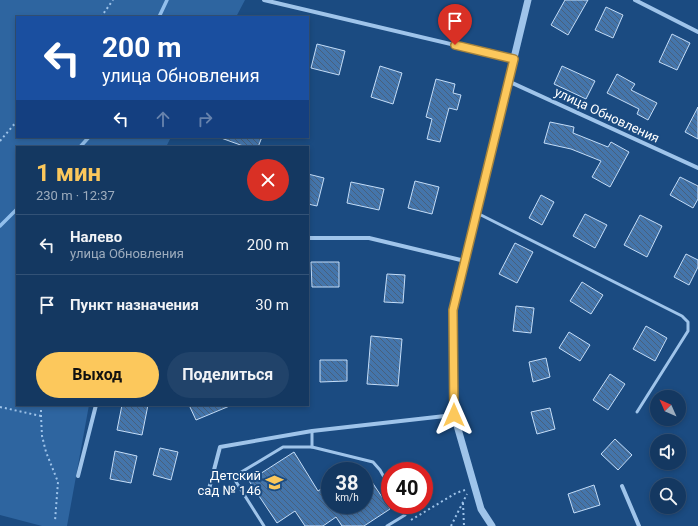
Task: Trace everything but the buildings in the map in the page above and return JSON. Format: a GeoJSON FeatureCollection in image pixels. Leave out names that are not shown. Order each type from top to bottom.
{"type":"FeatureCollection","features":[{"type":"Feature","properties":{"kind":"street"},"geometry":{"type":"LineString","coordinates":[[264,0],[514,59]]}},
{"type":"Feature","properties":{"kind":"street"},"geometry":{"type":"LineString","coordinates":[[492,526],[481,509],[454,415],[453,310],[528,0]]}},
{"type":"Feature","properties":{"kind":"street"},"geometry":{"type":"LineString","coordinates":[[635,0],[698,32]]}},
{"type":"Feature","properties":{"kind":"street","name":"улица Обновления"},"geometry":{"type":"LineString","coordinates":[[508,81],[698,168]]}},
{"type":"Feature","properties":{"kind":"street"},"geometry":{"type":"LineString","coordinates":[[309,238],[369,238],[465,261]]}},
{"type":"Feature","properties":{"kind":"street"},"geometry":{"type":"LineString","coordinates":[[78,476],[96,406]]}},
{"type":"Feature","properties":{"kind":"street"},"geometry":{"type":"LineString","coordinates":[[209,489],[220,447],[312,431],[454,415]]}},
{"type":"Feature","properties":{"kind":"street"},"geometry":{"type":"LineString","coordinates":[[622,486],[639,526]]}},
{"type":"Feature","properties":{"kind":"lane"},"geometry":{"type":"LineString","coordinates":[[477,213],[682,316],[688,322],[688,331],[637,412]]}},
{"type":"Feature","properties":{"kind":"lane"},"geometry":{"type":"LineString","coordinates":[[312,431],[312,448]]}},
{"type":"Feature","properties":{"kind":"lane"},"geometry":{"type":"LineString","coordinates":[[264,526],[233,477],[283,447],[312,448],[373,462],[381,472]]}},
{"type":"Feature","properties":{"kind":"lane"},"geometry":{"type":"LineString","coordinates":[[387,526],[405,515]]}},
{"type":"Feature","properties":{"kind":"path"},"geometry":{"type":"LineString","coordinates":[[102,16],[113,0]]}},
{"type":"Feature","properties":{"kind":"path"},"geometry":{"type":"LineString","coordinates":[[0,141],[16,122]]}},
{"type":"Feature","properties":{"kind":"path"},"geometry":{"type":"LineString","coordinates":[[41,406],[40,416],[42,436],[46,452],[58,482],[55,521]]}},
{"type":"Feature","properties":{"kind":"path"},"geometry":{"type":"LineString","coordinates":[[0,407],[40,416]]}},
{"type":"Feature","properties":{"kind":"path"},"geometry":{"type":"LineString","coordinates":[[405,515],[408,522],[456,493],[465,490]]}},
{"type":"Feature","properties":{"kind":"path"},"geometry":{"type":"LineString","coordinates":[[451,526],[466,494]]}},
{"type":"Feature","properties":{"kind":"path"},"geometry":{"type":"LineString","coordinates":[[463,501],[464,526]]}},
{"type":"Feature","properties":{"kind":"shaded area"},"geometry":{"type":"Polygon","coordinates":[[[0,0],[245,0],[237,16],[16,16],[16,138],[170,138],[166,146],[16,146],[16,406],[89,406],[67,526],[42,526],[0,515],[0,0]]]}},
{"type":"Feature","properties":{"kind":"waterway"},"geometry":{"type":"LineString","coordinates":[[159,16],[167,0]]}},
{"type":"Feature","properties":{"kind":"waterway"},"geometry":{"type":"LineString","coordinates":[[81,146],[88,138]]}},
{"type":"Feature","properties":{"kind":"waterway"},"geometry":{"type":"LineString","coordinates":[[0,226],[16,210]]}},
{"type":"Feature","properties":{"kind":"place","name":"Детский сад № 146"},"geometry":{"type":"Point","coordinates":[274,482]}},
{"type":"Feature","properties":{"kind":"route"},"geometry":{"type":"LineString","coordinates":[[454,415],[453,310],[514,59],[455,45]]}}]}
